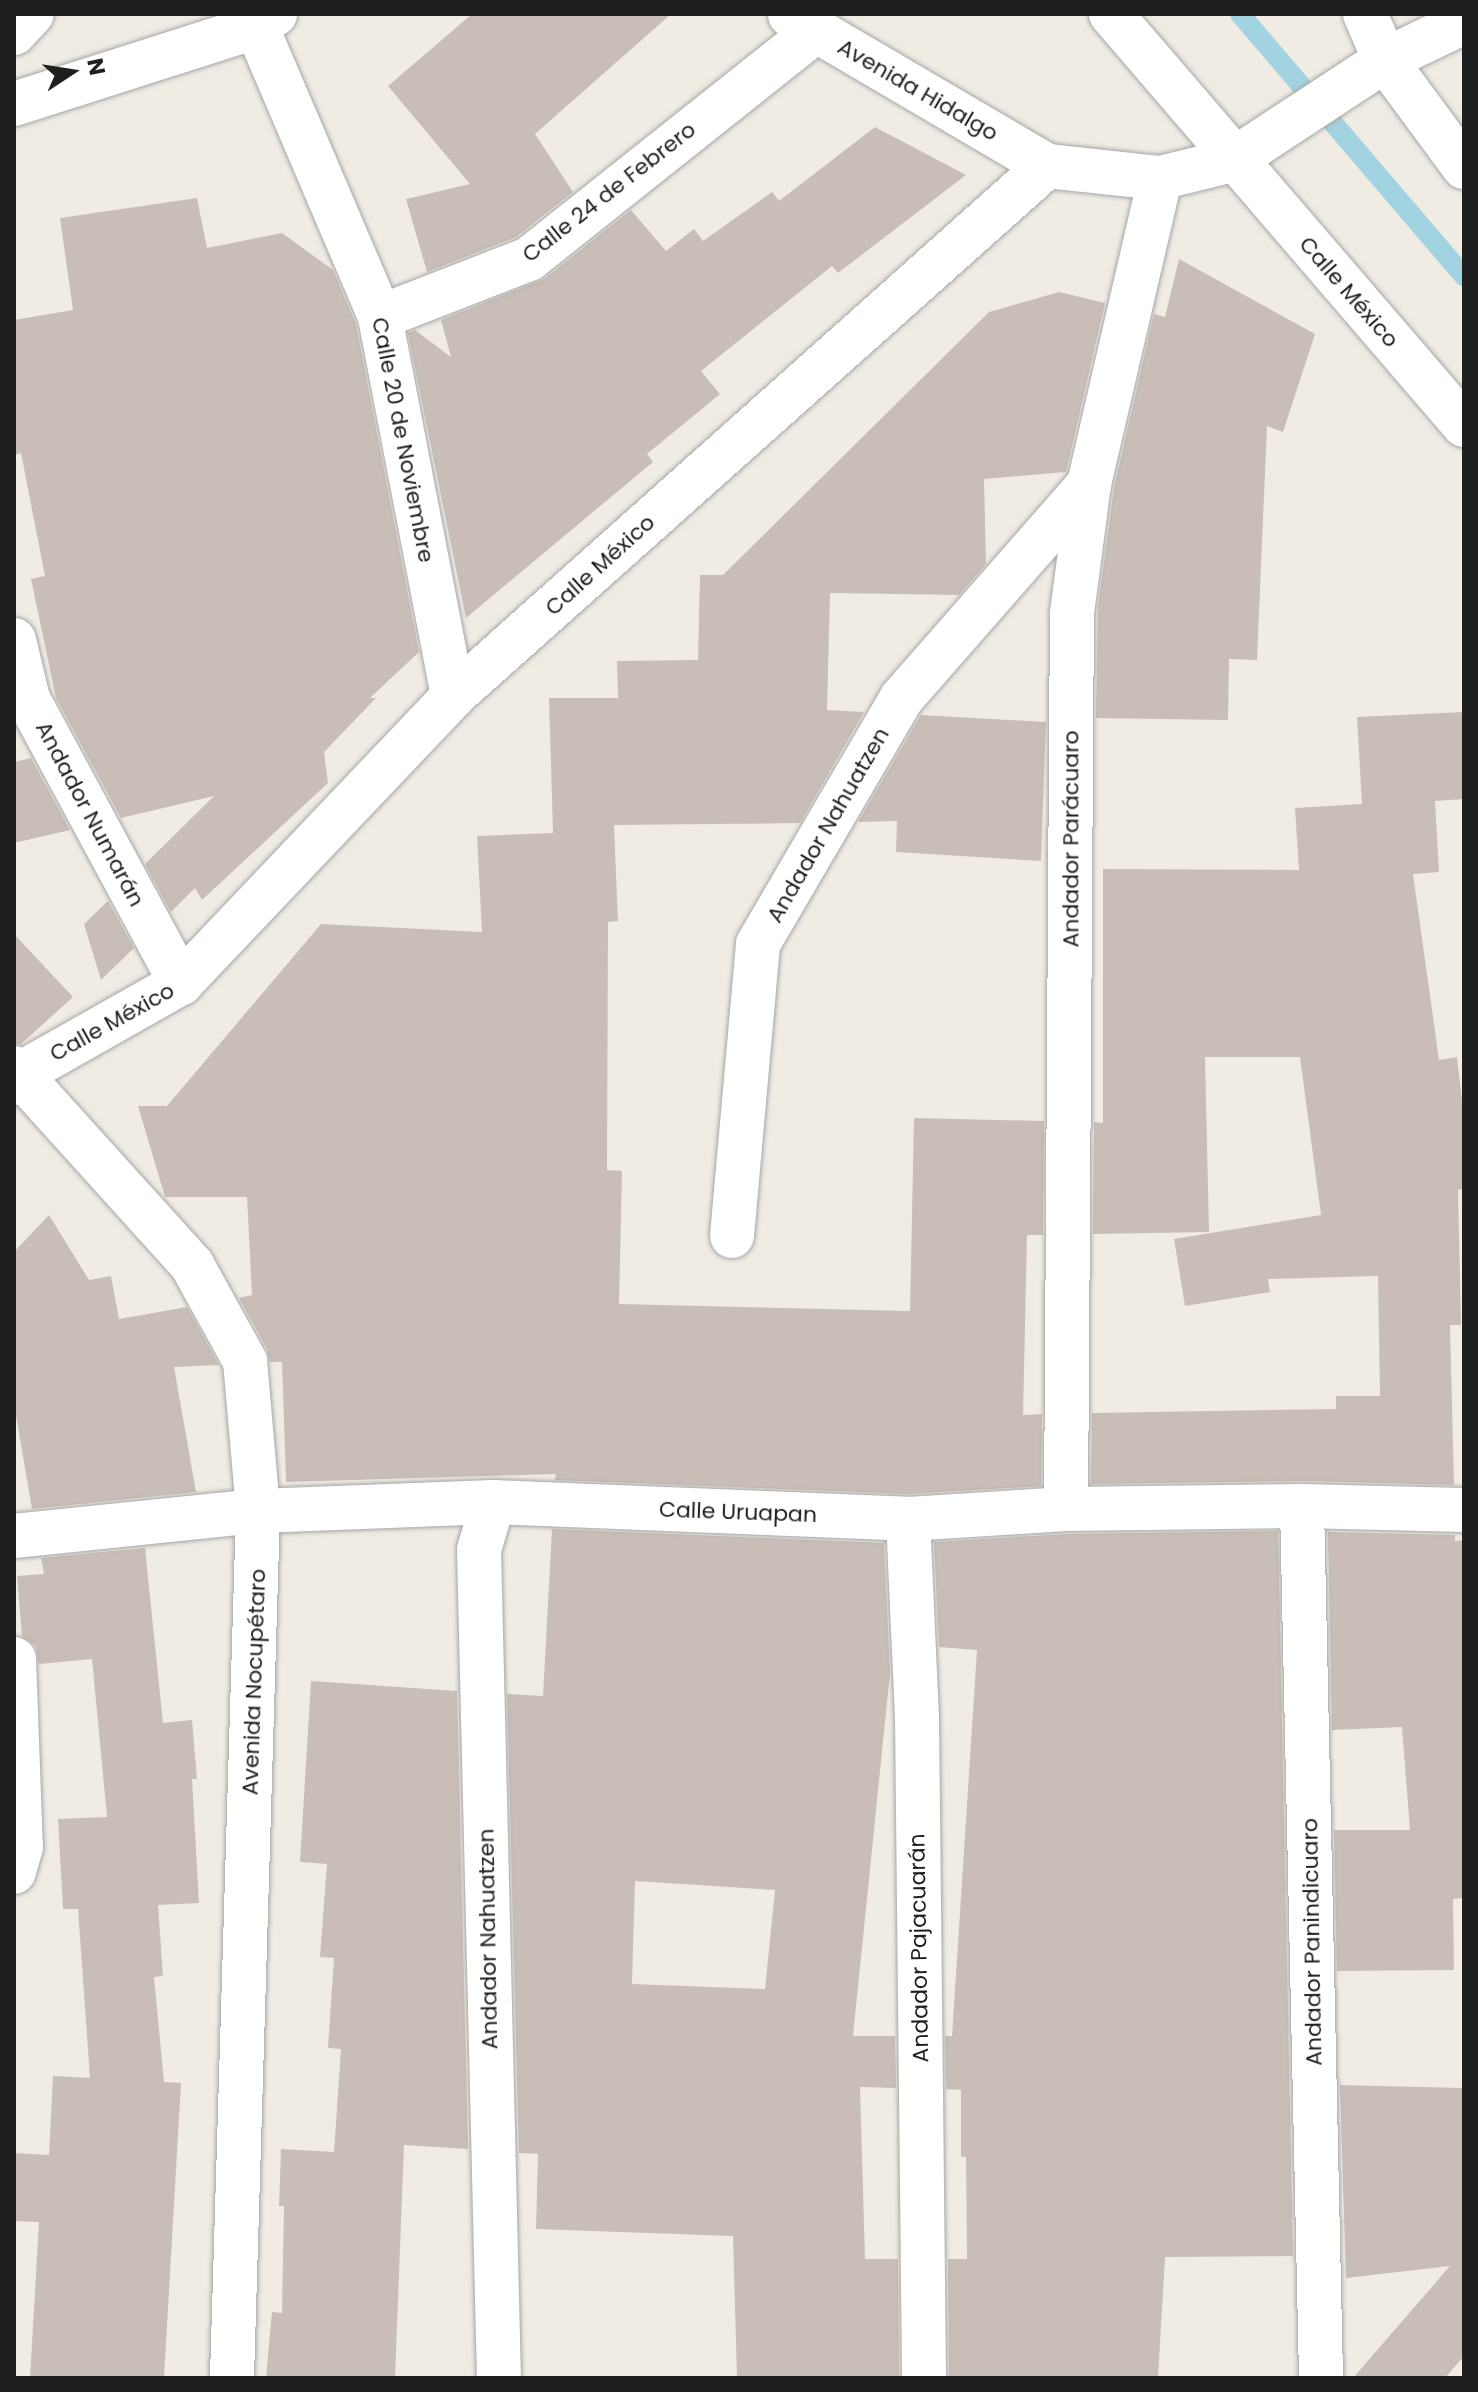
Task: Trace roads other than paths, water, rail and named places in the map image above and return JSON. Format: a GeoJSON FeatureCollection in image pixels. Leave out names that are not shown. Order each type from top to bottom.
{"type":"FeatureCollection","features":[{"type":"Feature","properties":{"kind":"street"},"geometry":{"type":"LineString","coordinates":[[14,33],[32,14]]}},
{"type":"Feature","properties":{"kind":"street","name":"Calle México"},"geometry":{"type":"LineString","coordinates":[[1111,14],[1233,160],[1464,425]]}},
{"type":"Feature","properties":{"kind":"street"},"geometry":{"type":"LineString","coordinates":[[1365,14],[1380,64],[1464,167]]}},
{"type":"Feature","properties":{"kind":"street"},"geometry":{"type":"LineString","coordinates":[[14,104],[260,18]]}},
{"type":"Feature","properties":{"kind":"street","name":"Calle 20 de Noviembre"},"geometry":{"type":"LineString","coordinates":[[260,18],[380,317],[453,696]]}},
{"type":"Feature","properties":{"kind":"street","name":"Calle 24 de Febrero"},"geometry":{"type":"LineString","coordinates":[[380,317],[529,259],[803,22]]}},
{"type":"Feature","properties":{"kind":"street","name":"Avenida Hidalgo"},"geometry":{"type":"LineString","coordinates":[[803,22],[1047,166]]}},
{"type":"Feature","properties":{"kind":"street"},"geometry":{"type":"LineString","coordinates":[[1047,166],[1160,178],[1233,160],[1380,64],[1464,22]]}},
{"type":"Feature","properties":{"kind":"street","name":"Calle México"},"geometry":{"type":"LineString","coordinates":[[16,1075],[181,983],[453,696],[1047,166]]}},
{"type":"Feature","properties":{"kind":"street","name":"Andador Parácuaro"},"geometry":{"type":"LineString","coordinates":[[1066,1509],[1072,613],[1089,484],[1160,178]]}},
{"type":"Feature","properties":{"kind":"street","name":"Andador Nahuatzen"},"geometry":{"type":"LineString","coordinates":[[732,1236],[758,944],[901,699],[1089,484]]}},
{"type":"Feature","properties":{"kind":"street","name":"Andador Numarán"},"geometry":{"type":"LineString","coordinates":[[14,640],[28,699],[181,983]]}},
{"type":"Feature","properties":{"kind":"street","name":"Avenida Nocupétaro"},"geometry":{"type":"LineString","coordinates":[[16,1075],[192,1265],[245,1361],[258,1511],[232,2378]]}},
{"type":"Feature","properties":{"kind":"street","name":"Andador Nahuatzen"},"geometry":{"type":"LineString","coordinates":[[493,1502],[479,1550],[499,2378]]}},
{"type":"Feature","properties":{"kind":"street","name":"Calle Uruapan"},"geometry":{"type":"LineString","coordinates":[[14,1536],[258,1511],[493,1502],[908,1519],[1066,1509],[1302,1506],[1464,1510]]}},
{"type":"Feature","properties":{"kind":"street","name":"Andador Panindicuaro"},"geometry":{"type":"LineString","coordinates":[[1302,1506],[1321,2378]]}},
{"type":"Feature","properties":{"kind":"street","name":"Andador Pajacuarán"},"geometry":{"type":"LineString","coordinates":[[908,1519],[917,1717],[924,2378]]}},
{"type":"Feature","properties":{"kind":"street"},"geometry":{"type":"LineString","coordinates":[[14,1659],[21,1847],[14,1872]]}},
{"type":"Feature","properties":{"kind":"waterway"},"geometry":{"type":"LineString","coordinates":[[1240,14],[1464,276]]}}]}
